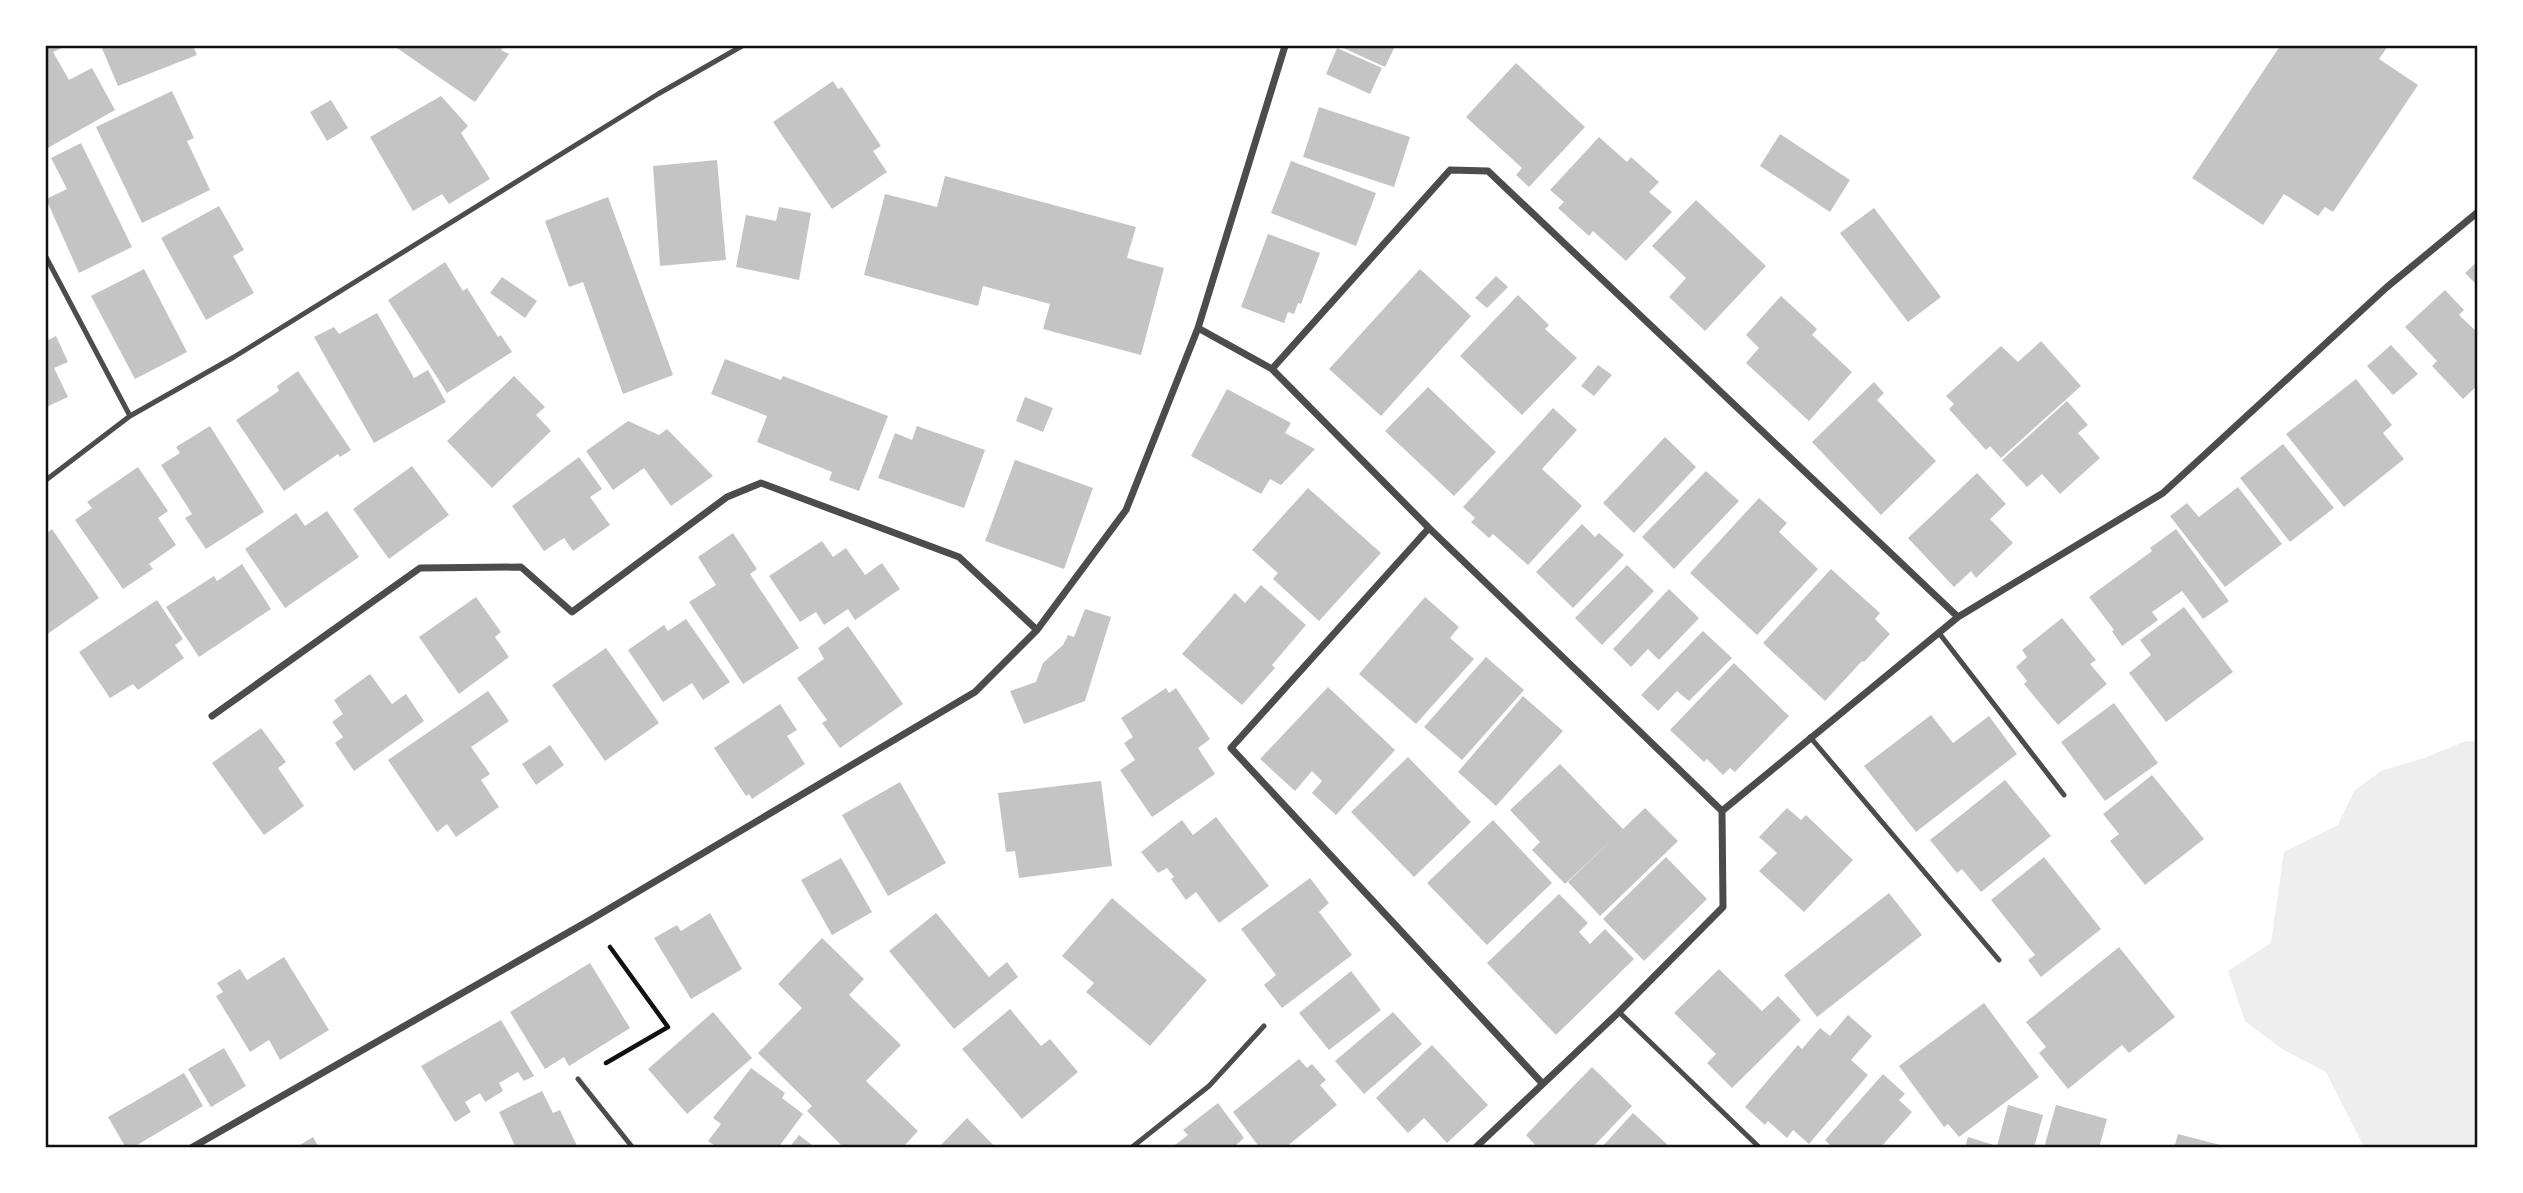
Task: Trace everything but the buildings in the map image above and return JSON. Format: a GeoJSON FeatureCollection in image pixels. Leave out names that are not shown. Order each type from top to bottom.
{"type":"FeatureCollection","features":[{"type":"Feature","properties":{"kind":"street"},"geometry":{"type":"LineString","coordinates":[[191,1147],[590,920],[975,692],[1037,630],[1126,510],[1198,328],[1284,46]]}},
{"type":"Feature","properties":{"kind":"street"},"geometry":{"type":"LineString","coordinates":[[1272,369],[1450,170],[1488,170],[1958,617]]}},
{"type":"Feature","properties":{"kind":"street"},"geometry":{"type":"LineString","coordinates":[[1722,811],[1958,617],[2163,493],[2386,286],[2477,212]]}},
{"type":"Feature","properties":{"kind":"street"},"geometry":{"type":"LineString","coordinates":[[1198,328],[1272,369],[1429,528],[1722,811],[1723,907],[1619,1012],[1475,1147]]}},
{"type":"Feature","properties":{"kind":"street"},"geometry":{"type":"LineString","coordinates":[[212,716],[420,568],[521,567],[572,612],[727,497],[761,483],[959,557],[1037,630]]}},
{"type":"Feature","properties":{"kind":"street"},"geometry":{"type":"LineString","coordinates":[[1429,528],[1231,748],[1542,1083]]}},
{"type":"Feature","properties":{"kind":"lane"},"geometry":{"type":"LineString","coordinates":[[46,480],[130,416],[234,357],[658,94],[742,46]]}},
{"type":"Feature","properties":{"kind":"lane"},"geometry":{"type":"LineString","coordinates":[[46,257],[130,416]]}},
{"type":"Feature","properties":{"kind":"lane"},"geometry":{"type":"LineString","coordinates":[[1939,633],[2064,795]]}},
{"type":"Feature","properties":{"kind":"lane"},"geometry":{"type":"LineString","coordinates":[[1810,737],[1999,960]]}},
{"type":"Feature","properties":{"kind":"lane"},"geometry":{"type":"LineString","coordinates":[[1619,1012],[1760,1147]]}},
{"type":"Feature","properties":{"kind":"lane"},"geometry":{"type":"LineString","coordinates":[[1131,1147],[1209,1086],[1264,1026]]}},
{"type":"Feature","properties":{"kind":"lane"},"geometry":{"type":"LineString","coordinates":[[578,1079],[633,1147]]}},
{"type":"Feature","properties":{"kind":"path"},"geometry":{"type":"LineString","coordinates":[[578,1079],[668,1027],[590,920]]}},
{"type":"Feature","properties":{"kind":"shaded area"},"geometry":{"type":"Polygon","coordinates":[[[2466,741],[2478,742],[2477,1147],[2364,1147],[2326,1072],[2282,1049],[2245,1021],[2228,971],[2271,943],[2284,852],[2338,825],[2354,791],[2381,771],[2466,741]]]}}]}
